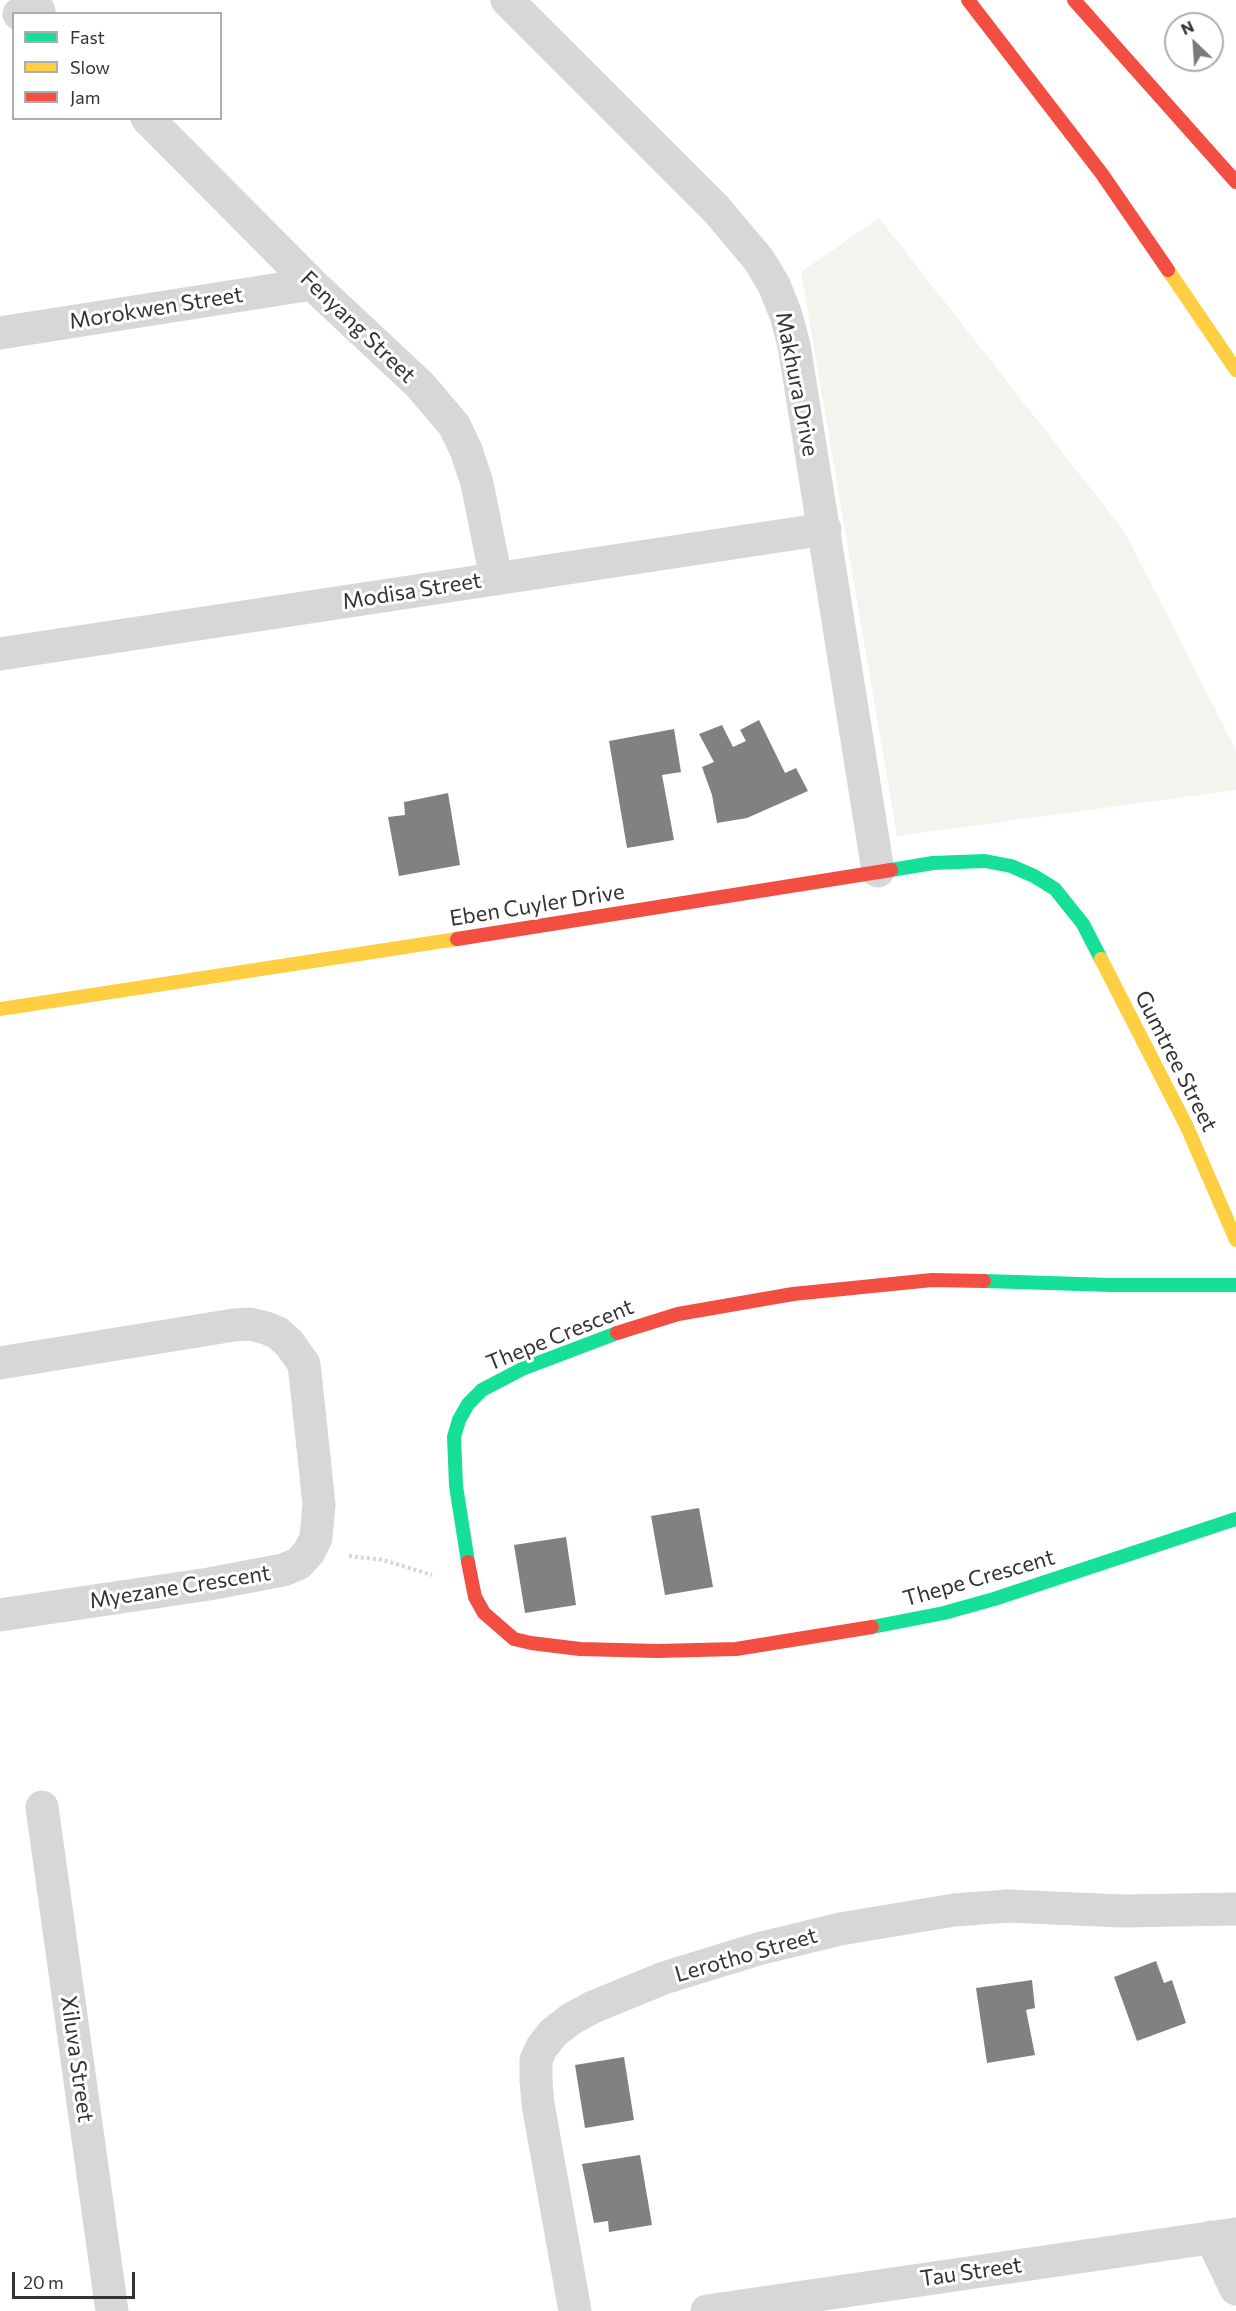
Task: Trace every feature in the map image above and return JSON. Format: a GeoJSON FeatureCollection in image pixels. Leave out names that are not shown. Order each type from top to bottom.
{"type":"FeatureCollection","features":[{"type":"Feature","properties":{"kind":"main road"},"geometry":{"type":"LineString","coordinates":[[968,0],[1102,174],[1236,370]]}},
{"type":"Feature","properties":{"kind":"main road"},"geometry":{"type":"LineString","coordinates":[[1074,0],[1236,182]]}},
{"type":"Feature","properties":{"kind":"main road","name":"Eben Cuyler Drive"},"geometry":{"type":"LineString","coordinates":[[0,1009],[933,863],[985,861],[1011,866],[1055,889],[1069,905]]}},
{"type":"Feature","properties":{"kind":"main road","name":"Gumtree Street"},"geometry":{"type":"LineString","coordinates":[[1069,905],[1083,924],[1187,1127],[1236,1240]]}},
{"type":"Feature","properties":{"kind":"main road","name":"Thepe Crescent"},"geometry":{"type":"LineString","coordinates":[[1236,1285],[1111,1285],[932,1280],[782,1295],[678,1314],[642,1324],[522,1369],[482,1390],[468,1404],[459,1419],[454,1437],[456,1486],[470,1577],[475,1597],[484,1613],[513,1639],[580,1649],[658,1652],[736,1649],[839,1633],[944,1613],[994,1599],[1236,1519]]}},
{"type":"Feature","properties":{"kind":"street","name":"Makhura Drive"},"geometry":{"type":"LineString","coordinates":[[507,0],[717,210],[759,260],[774,285],[786,315],[794,345],[878,871]]}},
{"type":"Feature","properties":{"kind":"street","name":"Fenyang Street"},"geometry":{"type":"LineString","coordinates":[[149,120],[312,284],[420,385],[454,425],[466,450],[477,483],[496,578]]}},
{"type":"Feature","properties":{"kind":"street","name":"Morokwen Street"},"geometry":{"type":"LineString","coordinates":[[0,333],[312,284]]}},
{"type":"Feature","properties":{"kind":"street","name":"Modisa Street"},"geometry":{"type":"LineString","coordinates":[[0,654],[825,529]]}},
{"type":"Feature","properties":{"kind":"street"},"geometry":{"type":"LineString","coordinates":[[0,1363],[234,1325],[250,1324],[278,1334],[298,1353],[304,1364],[319,1504],[316,1538],[309,1552]]}},
{"type":"Feature","properties":{"kind":"street","name":"Myezane Crescent"},"geometry":{"type":"LineString","coordinates":[[0,1615],[261,1575],[298,1564],[309,1552]]}},
{"type":"Feature","properties":{"kind":"street","name":"Xiluva Street"},"geometry":{"type":"LineString","coordinates":[[42,1807],[112,2311]]}},
{"type":"Feature","properties":{"kind":"street","name":"Lerotho Street"},"geometry":{"type":"LineString","coordinates":[[575,2311],[538,2104],[536,2080],[536,2060],[542,2047],[553,2033],[571,2019],[593,2007],[664,1978],[758,1949],[840,1929],[954,1910],[1008,1906],[1122,1911],[1236,1909]]}},
{"type":"Feature","properties":{"kind":"street"},"geometry":{"type":"LineString","coordinates":[[1224,2236],[1236,2289]]}},
{"type":"Feature","properties":{"kind":"street","name":"Tau Street"},"geometry":{"type":"LineString","coordinates":[[707,2311],[1224,2236]]}},
{"type":"Feature","properties":{"kind":"path"},"geometry":{"type":"LineString","coordinates":[[309,1552],[383,1560],[437,1577],[475,1597]]}},
{"type":"Feature","properties":{"kind":"shaded area"},"geometry":{"type":"Polygon","coordinates":[[[879,218],[1124,531],[1236,750],[1236,790],[897,836],[801,272],[879,218]]]}},
{"type":"Feature","properties":{"kind":"building"},"geometry":{"type":"Polygon","coordinates":[[[759,720],[785,773],[796,768],[808,791],[747,818],[717,823],[712,795],[702,767],[714,762],[699,734],[722,725],[733,747],[746,741],[740,730],[759,720]]]}},
{"type":"Feature","properties":{"kind":"building"},"geometry":{"type":"Polygon","coordinates":[[[674,729],[681,772],[662,775],[674,840],[627,848],[609,741],[674,729]]]}},
{"type":"Feature","properties":{"kind":"building"},"geometry":{"type":"Polygon","coordinates":[[[448,793],[460,865],[399,876],[388,817],[405,815],[404,802],[448,793]]]}},
{"type":"Feature","properties":{"kind":"building"},"geometry":{"type":"Polygon","coordinates":[[[699,1508],[713,1587],[665,1595],[651,1516],[699,1508]]]}},
{"type":"Feature","properties":{"kind":"building"},"geometry":{"type":"Polygon","coordinates":[[[566,1537],[576,1605],[525,1613],[514,1545],[566,1537]]]}},
{"type":"Feature","properties":{"kind":"building"},"geometry":{"type":"Polygon","coordinates":[[[1156,1961],[1164,1983],[1172,1980],[1186,2023],[1137,2041],[1114,1977],[1156,1961]]]}},
{"type":"Feature","properties":{"kind":"building"},"geometry":{"type":"Polygon","coordinates":[[[1032,1980],[1035,2008],[1026,2010],[1035,2055],[987,2063],[976,1988],[1032,1980]]]}},
{"type":"Feature","properties":{"kind":"building"},"geometry":{"type":"Polygon","coordinates":[[[624,2057],[634,2120],[585,2128],[575,2065],[624,2057]]]}},
{"type":"Feature","properties":{"kind":"building"},"geometry":{"type":"Polygon","coordinates":[[[640,2155],[652,2225],[609,2232],[608,2221],[594,2223],[582,2164],[640,2155]]]}},
{"type":"Feature","properties":{"kind":"traffic: fast"},"geometry":{"type":"LineString","coordinates":[[891,870],[933,863],[985,861],[1011,866],[1055,889],[1083,924],[1101,959]]}},
{"type":"Feature","properties":{"kind":"traffic: fast"},"geometry":{"type":"LineString","coordinates":[[984,1281],[1111,1285],[1236,1285]]}},
{"type":"Feature","properties":{"kind":"traffic: fast"},"geometry":{"type":"LineString","coordinates":[[468,1562],[456,1486],[454,1437],[459,1420],[468,1404],[482,1390],[522,1369],[617,1333]]}},
{"type":"Feature","properties":{"kind":"traffic: fast"},"geometry":{"type":"LineString","coordinates":[[872,1627],[944,1613],[994,1599],[1236,1519]]}},
{"type":"Feature","properties":{"kind":"traffic: slow"},"geometry":{"type":"LineString","coordinates":[[1168,270],[1236,370]]}},
{"type":"Feature","properties":{"kind":"traffic: slow"},"geometry":{"type":"LineString","coordinates":[[0,1009],[457,939]]}},
{"type":"Feature","properties":{"kind":"traffic: slow"},"geometry":{"type":"LineString","coordinates":[[1101,959],[1187,1127],[1236,1240]]}},
{"type":"Feature","properties":{"kind":"traffic: jam"},"geometry":{"type":"LineString","coordinates":[[968,0],[1102,174],[1168,270]]}},
{"type":"Feature","properties":{"kind":"traffic: jam"},"geometry":{"type":"LineString","coordinates":[[1074,0],[1236,182]]}},
{"type":"Feature","properties":{"kind":"traffic: jam"},"geometry":{"type":"LineString","coordinates":[[457,939],[891,870]]}},
{"type":"Feature","properties":{"kind":"traffic: jam"},"geometry":{"type":"LineString","coordinates":[[617,1333],[678,1314],[793,1294],[932,1280],[984,1281]]}},
{"type":"Feature","properties":{"kind":"traffic: jam"},"geometry":{"type":"LineString","coordinates":[[468,1562],[475,1597],[484,1613],[514,1639],[531,1643],[580,1649],[658,1651],[736,1649],[872,1627]]}}]}
